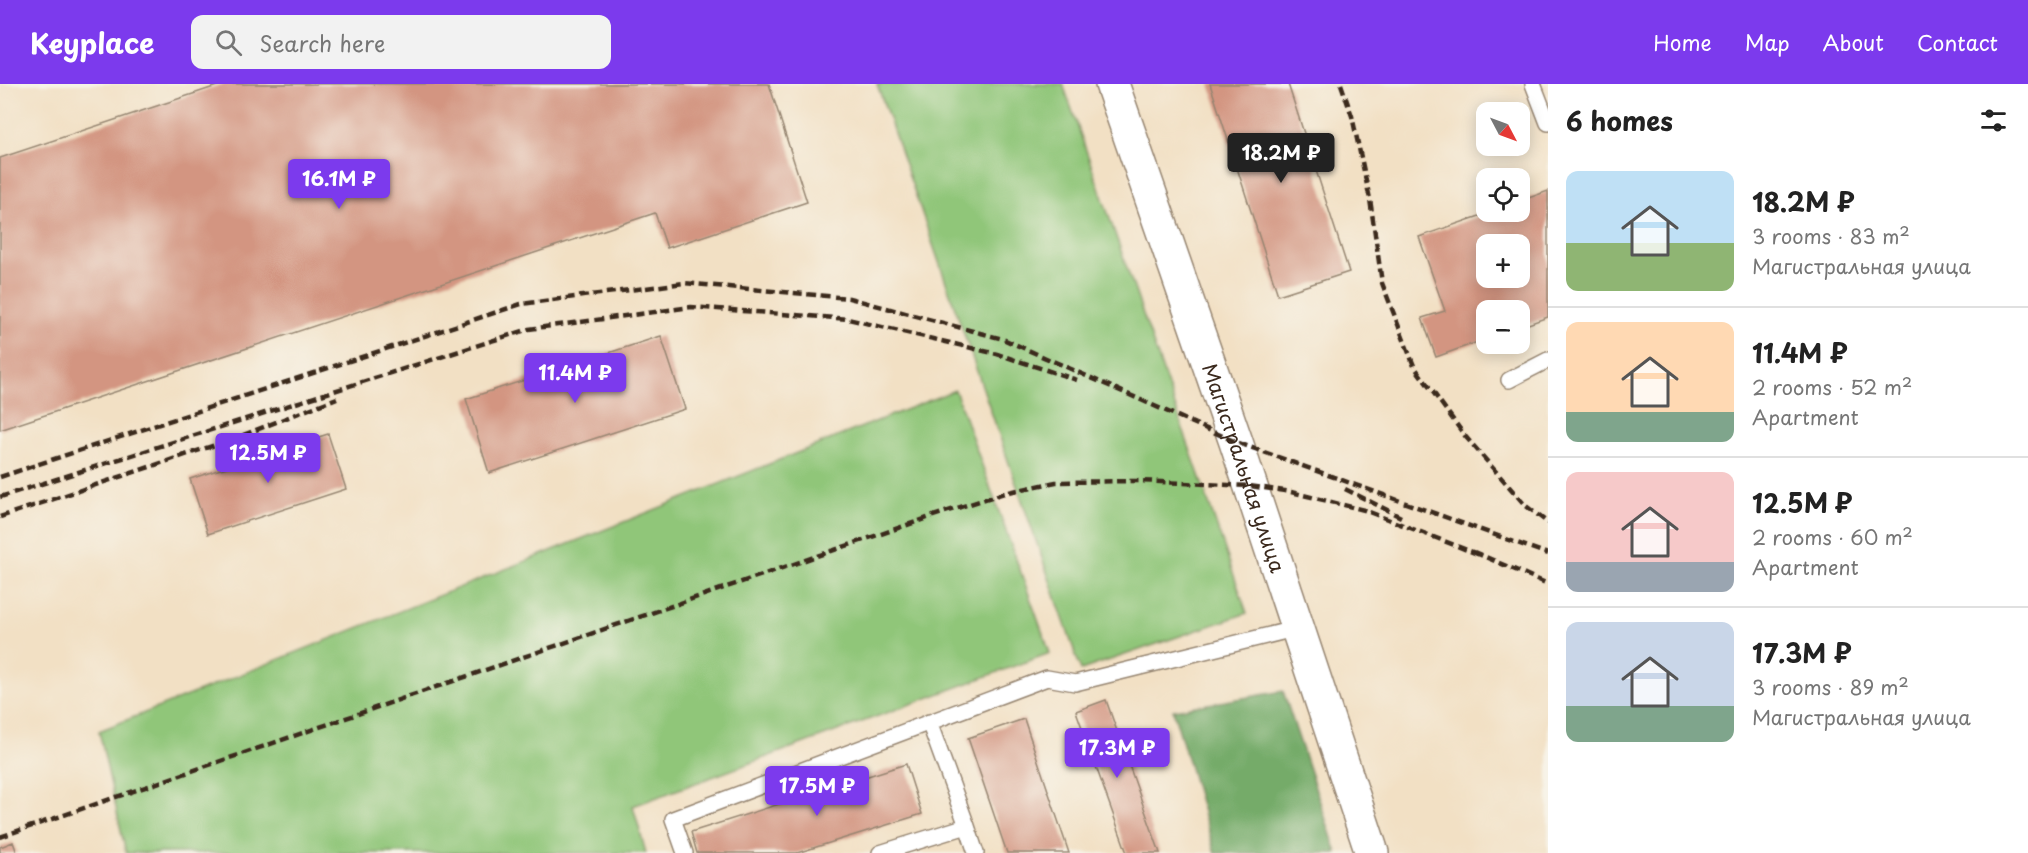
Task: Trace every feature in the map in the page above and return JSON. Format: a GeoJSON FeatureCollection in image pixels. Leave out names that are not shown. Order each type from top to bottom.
{"type":"FeatureCollection","features":[{"type":"Feature","properties":{"kind":"main road","name":"Магистральная улица"},"geometry":{"type":"LineString","coordinates":[[1112,84],[1236,442],[1372,853]]}},
{"type":"Feature","properties":{"kind":"lane"},"geometry":{"type":"LineString","coordinates":[[1533,84],[1548,123]]}},
{"type":"Feature","properties":{"kind":"lane"},"geometry":{"type":"LineString","coordinates":[[1509,380],[1548,360]]}},
{"type":"Feature","properties":{"kind":"lane"},"geometry":{"type":"LineString","coordinates":[[685,853],[673,819],[1047,678],[1075,683],[1298,628]]}},
{"type":"Feature","properties":{"kind":"lane"},"geometry":{"type":"LineString","coordinates":[[929,722],[976,853]]}},
{"type":"Feature","properties":{"kind":"lane"},"geometry":{"type":"LineString","coordinates":[[880,853],[967,826]]}},
{"type":"Feature","properties":{"kind":"green space"},"geometry":{"type":"Polygon","coordinates":[[[877,84],[1063,84],[1247,613],[1081,670],[877,84]]]}},
{"type":"Feature","properties":{"kind":"green space"},"geometry":{"type":"Polygon","coordinates":[[[955,390],[1050,653],[633,806],[646,853],[126,853],[99,731],[955,390]]]}},
{"type":"Feature","properties":{"kind":"green space"},"geometry":{"type":"Polygon","coordinates":[[[1283,691],[1337,853],[1215,853],[1173,710],[1283,691]]]}},
{"type":"Feature","properties":{"kind":"building"},"geometry":{"type":"Polygon","coordinates":[[[223,84],[769,84],[807,202],[667,248],[655,213],[0,430],[0,158],[223,84]]]}},
{"type":"Feature","properties":{"kind":"building"},"geometry":{"type":"Polygon","coordinates":[[[1210,84],[1288,84],[1349,272],[1278,295],[1210,84]]]}},
{"type":"Feature","properties":{"kind":"building"},"geometry":{"type":"Polygon","coordinates":[[[1548,191],[1548,317],[1530,323],[1530,300],[1476,300],[1476,343],[1436,357],[1422,318],[1445,311],[1419,237],[1476,217],[1476,222],[1530,222],[1530,197],[1548,191]]]}},
{"type":"Feature","properties":{"kind":"building"},"geometry":{"type":"Polygon","coordinates":[[[661,336],[685,409],[489,473],[466,399],[661,336]]]}},
{"type":"Feature","properties":{"kind":"building"},"geometry":{"type":"Polygon","coordinates":[[[328,434],[346,489],[208,534],[190,479],[328,434]]]}},
{"type":"Feature","properties":{"kind":"building"},"geometry":{"type":"Polygon","coordinates":[[[1106,700],[1160,853],[1127,853],[1076,711],[1106,700]]]}},
{"type":"Feature","properties":{"kind":"building"},"geometry":{"type":"Polygon","coordinates":[[[1024,719],[1069,853],[1007,853],[968,738],[1024,719]]]}},
{"type":"Feature","properties":{"kind":"building"},"geometry":{"type":"Polygon","coordinates":[[[906,764],[922,814],[797,853],[697,853],[691,832],[906,764]]]}},
{"type":"Feature","properties":{"kind":"building"},"geometry":{"type":"Polygon","coordinates":[[[13,842],[17,853],[0,853],[0,847],[13,842]]]}},
{"type":"Feature","properties":{"kind":"railway"},"geometry":{"type":"LineString","coordinates":[[1341,84],[1352,116],[1370,199],[1382,283],[1414,366],[1465,436],[1525,505],[1548,523]]}},
{"type":"Feature","properties":{"kind":"railway"},"geometry":{"type":"LineString","coordinates":[[0,477],[521,304],[684,283],[849,298],[1003,339],[1236,442],[1548,554]]}},
{"type":"Feature","properties":{"kind":"railway"},"geometry":{"type":"LineString","coordinates":[[0,497],[529,329],[691,307],[848,319],[997,354],[1077,380]]}},
{"type":"Feature","properties":{"kind":"railway"},"geometry":{"type":"LineString","coordinates":[[0,517],[233,439],[337,398]]}},
{"type":"Feature","properties":{"kind":"railway"},"geometry":{"type":"LineString","coordinates":[[0,837],[942,513],[1004,493],[1056,482],[1139,481],[1250,486],[1291,492],[1364,510],[1480,555]]}},
{"type":"Feature","properties":{"kind":"railway"},"geometry":{"type":"LineString","coordinates":[[1345,489],[1401,517]]}},
{"type":"Feature","properties":{"kind":"railway"},"geometry":{"type":"LineString","coordinates":[[1474,552],[1548,584]]}}]}
